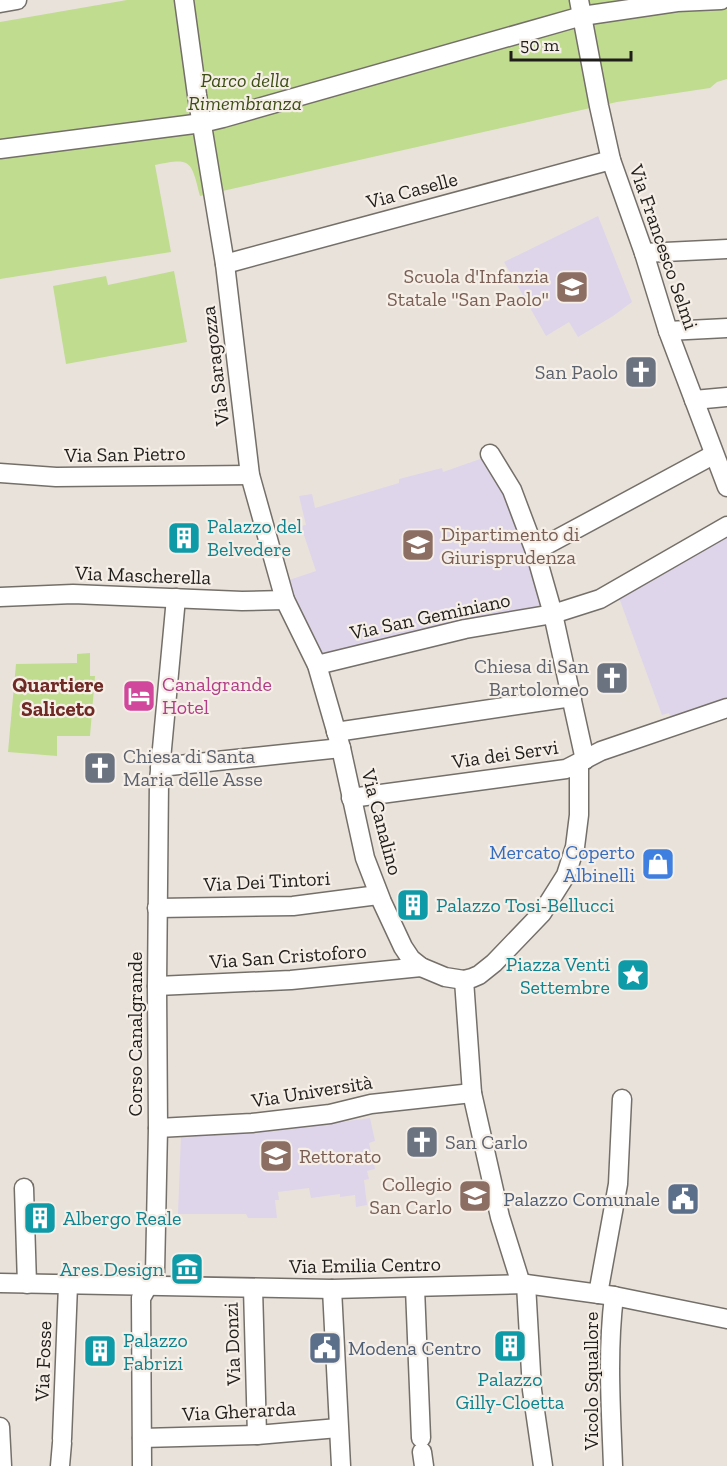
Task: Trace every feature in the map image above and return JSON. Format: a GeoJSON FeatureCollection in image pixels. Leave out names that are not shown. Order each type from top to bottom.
{"type":"FeatureCollection","features":[{"type":"Feature","properties":{"kind":"street"},"geometry":{"type":"LineString","coordinates":[[0,3],[18,0]]}},
{"type":"Feature","properties":{"kind":"street","name":"Via Saragozza"},"geometry":{"type":"LineString","coordinates":[[184,0],[225,264],[250,475],[285,600]]}},
{"type":"Feature","properties":{"kind":"street"},"geometry":{"type":"LineString","coordinates":[[0,149],[202,123],[313,93],[581,8],[721,0]]}},
{"type":"Feature","properties":{"kind":"street","name":"Via Francesco Selmi"},"geometry":{"type":"LineString","coordinates":[[581,8],[611,160],[644,253],[668,331],[727,487]]}},
{"type":"Feature","properties":{"kind":"street","name":"Via Caselle"},"geometry":{"type":"LineString","coordinates":[[225,264],[611,160]]}},
{"type":"Feature","properties":{"kind":"street"},"geometry":{"type":"LineString","coordinates":[[644,253],[727,249]]}},
{"type":"Feature","properties":{"kind":"street"},"geometry":{"type":"LineString","coordinates":[[668,331],[727,328]]}},
{"type":"Feature","properties":{"kind":"street"},"geometry":{"type":"LineString","coordinates":[[694,400],[727,397]]}},
{"type":"Feature","properties":{"kind":"street"},"geometry":{"type":"LineString","coordinates":[[490,454],[512,490],[535,551],[553,614],[572,697],[582,761],[577,836],[566,875],[552,900],[531,926],[485,971],[464,980],[472,1093],[500,1217],[524,1284],[532,1390],[543,1466]]}},
{"type":"Feature","properties":{"kind":"street"},"geometry":{"type":"LineString","coordinates":[[535,551],[713,454]]}},
{"type":"Feature","properties":{"kind":"street","name":"Via San Pietro"},"geometry":{"type":"LineString","coordinates":[[0,473],[56,477],[250,475]]}},
{"type":"Feature","properties":{"kind":"street","name":"Via San Geminiano"},"geometry":{"type":"LineString","coordinates":[[317,665],[465,629],[553,614],[600,599],[727,526]]}},
{"type":"Feature","properties":{"kind":"street","name":"Via Mascherella"},"geometry":{"type":"LineString","coordinates":[[0,597],[72,594],[285,600]]}},
{"type":"Feature","properties":{"kind":"street","name":"Corso Canalgrande"},"geometry":{"type":"LineString","coordinates":[[142,1466],[141,1298],[155,1273],[160,767],[176,598]]}},
{"type":"Feature","properties":{"kind":"street","name":"Via Canalino"},"geometry":{"type":"LineString","coordinates":[[285,600],[317,665],[339,740],[365,858],[378,895],[411,959],[421,967],[445,977],[464,980]]}},
{"type":"Feature","properties":{"kind":"street"},"geometry":{"type":"LineString","coordinates":[[160,767],[339,740],[572,697]]}},
{"type":"Feature","properties":{"kind":"street","name":"Via dei Servi"},"geometry":{"type":"LineString","coordinates":[[351,798],[566,770],[601,751],[727,708]]}},
{"type":"Feature","properties":{"kind":"street","name":"Via Dei Tintori"},"geometry":{"type":"LineString","coordinates":[[157,908],[293,906],[378,895]]}},
{"type":"Feature","properties":{"kind":"street","name":"Via San Cristoforo"},"geometry":{"type":"LineString","coordinates":[[157,986],[291,980],[421,967]]}},
{"type":"Feature","properties":{"kind":"street","name":"Via Università"},"geometry":{"type":"LineString","coordinates":[[158,1128],[263,1122],[330,1114],[371,1104],[472,1093]]}},
{"type":"Feature","properties":{"kind":"street","name":"Vicolo Squallore"},"geometry":{"type":"LineString","coordinates":[[613,1466],[610,1382],[611,1322],[606,1295],[618,1184],[622,1099]]}},
{"type":"Feature","properties":{"kind":"street"},"geometry":{"type":"LineString","coordinates":[[24,1188],[27,1284]]}},
{"type":"Feature","properties":{"kind":"street","name":"Via Emilia Centro"},"geometry":{"type":"LineString","coordinates":[[0,1283],[332,1289],[524,1284],[606,1295],[727,1318]]}},
{"type":"Feature","properties":{"kind":"street","name":"Via Fosse"},"geometry":{"type":"LineString","coordinates":[[60,1466],[68,1285]]}},
{"type":"Feature","properties":{"kind":"street","name":"Via Donzi"},"geometry":{"type":"LineString","coordinates":[[253,1288],[257,1436]]}},
{"type":"Feature","properties":{"kind":"street"},"geometry":{"type":"LineString","coordinates":[[415,1288],[422,1452]]}},
{"type":"Feature","properties":{"kind":"street"},"geometry":{"type":"LineString","coordinates":[[332,1289],[341,1466]]}},
{"type":"Feature","properties":{"kind":"street"},"geometry":{"type":"LineString","coordinates":[[0,1427],[2,1466]]}},
{"type":"Feature","properties":{"kind":"street","name":"Via Gherarda"},"geometry":{"type":"LineString","coordinates":[[142,1438],[257,1436],[338,1428]]}},
{"type":"Feature","properties":{"kind":"shaded area","name":"Scuola d'Infanzia Statale \"San Paolo\""},"geometry":{"type":"Polygon","coordinates":[[[598,216],[632,302],[578,337],[569,322],[546,336],[504,262],[598,216]]]}},
{"type":"Feature","properties":{"kind":"shaded area","name":"Dipartimento di Giurisprudenza"},"geometry":{"type":"Polygon","coordinates":[[[483,458],[492,475],[505,489],[547,609],[324,659],[309,633],[289,580],[316,571],[301,526],[306,525],[299,496],[312,494],[315,508],[399,483],[399,479],[442,468],[443,472],[483,458]]]}},
{"type":"Feature","properties":{"kind":"shaded area"},"geometry":{"type":"Polygon","coordinates":[[[727,532],[727,700],[671,718],[669,713],[662,715],[618,595],[727,532]]]}},
{"type":"Feature","properties":{"kind":"shaded area","name":"Rettorato"},"geometry":{"type":"Polygon","coordinates":[[[370,1118],[375,1141],[369,1143],[375,1169],[367,1171],[369,1179],[364,1180],[367,1205],[356,1207],[355,1195],[340,1197],[340,1194],[311,1198],[309,1188],[278,1192],[279,1200],[275,1200],[277,1218],[248,1218],[246,1214],[178,1214],[181,1136],[274,1131],[370,1118]]]}},
{"type":"Feature","properties":{"kind":"green space","name":"Parco della Rimembranza"},"geometry":{"type":"Polygon","coordinates":[[[127,0],[727,0],[727,79],[717,82],[710,88],[617,102],[200,196],[192,169],[188,164],[176,162],[155,165],[171,252],[0,279],[0,22],[127,0]]]}},
{"type":"Feature","properties":{"kind":"green space"},"geometry":{"type":"Polygon","coordinates":[[[174,271],[187,342],[66,364],[53,286],[106,276],[108,285],[174,271]]]}},
{"type":"Feature","properties":{"kind":"green space"},"geometry":{"type":"Polygon","coordinates":[[[90,653],[90,676],[95,676],[90,736],[57,736],[57,756],[8,752],[16,664],[77,663],[77,654],[90,653]]]}},
{"type":"Feature","properties":{"kind":"place","name":"Scuola d'Infanzia Statale \"San Paolo\""},"geometry":{"type":"Point","coordinates":[572,287]}},
{"type":"Feature","properties":{"kind":"place","name":"San Paolo"},"geometry":{"type":"Point","coordinates":[641,372]}},
{"type":"Feature","properties":{"kind":"place","name":"Palazzo del Belvedere"},"geometry":{"type":"Point","coordinates":[184,538]}},
{"type":"Feature","properties":{"kind":"place","name":"Dipartimento di Giurisprudenza"},"geometry":{"type":"Point","coordinates":[418,545]}},
{"type":"Feature","properties":{"kind":"place","name":"Chiesa di San Bartolomeo"},"geometry":{"type":"Point","coordinates":[612,678]}},
{"type":"Feature","properties":{"kind":"place","name":"Canalgrande Hotel"},"geometry":{"type":"Point","coordinates":[139,696]}},
{"type":"Feature","properties":{"kind":"place","name":"Chiesa di Santa Maria delle Asse"},"geometry":{"type":"Point","coordinates":[100,768]}},
{"type":"Feature","properties":{"kind":"place","name":"Mercato Coperto Albinelli"},"geometry":{"type":"Point","coordinates":[658,864]}},
{"type":"Feature","properties":{"kind":"place","name":"Palazzo Tosi-Bellucci"},"geometry":{"type":"Point","coordinates":[413,905]}},
{"type":"Feature","properties":{"kind":"place","name":"Piazza Venti Settembre"},"geometry":{"type":"Point","coordinates":[633,975]}},
{"type":"Feature","properties":{"kind":"place","name":"San Carlo"},"geometry":{"type":"Point","coordinates":[422,1142]}},
{"type":"Feature","properties":{"kind":"place","name":"Rettorato"},"geometry":{"type":"Point","coordinates":[276,1156]}},
{"type":"Feature","properties":{"kind":"place","name":"Collegio San Carlo"},"geometry":{"type":"Point","coordinates":[475,1196]}},
{"type":"Feature","properties":{"kind":"place","name":"Palazzo Comunale"},"geometry":{"type":"Point","coordinates":[683,1199]}},
{"type":"Feature","properties":{"kind":"place","name":"Albergo Reale"},"geometry":{"type":"Point","coordinates":[40,1218]}},
{"type":"Feature","properties":{"kind":"place","name":"Ares Design"},"geometry":{"type":"Point","coordinates":[187,1269]}},
{"type":"Feature","properties":{"kind":"place","name":"Palazzo Gilly-Cloetta"},"geometry":{"type":"Point","coordinates":[510,1346]}},
{"type":"Feature","properties":{"kind":"place","name":"Modena Centro"},"geometry":{"type":"Point","coordinates":[325,1348]}},
{"type":"Feature","properties":{"kind":"place","name":"Palazzo Fabrizi"},"geometry":{"type":"Point","coordinates":[100,1351]}},
{"type":"Feature","properties":{"kind":"district","name":"Quartiere Saliceto"},"geometry":{"type":"Point","coordinates":[58,697]}}]}
